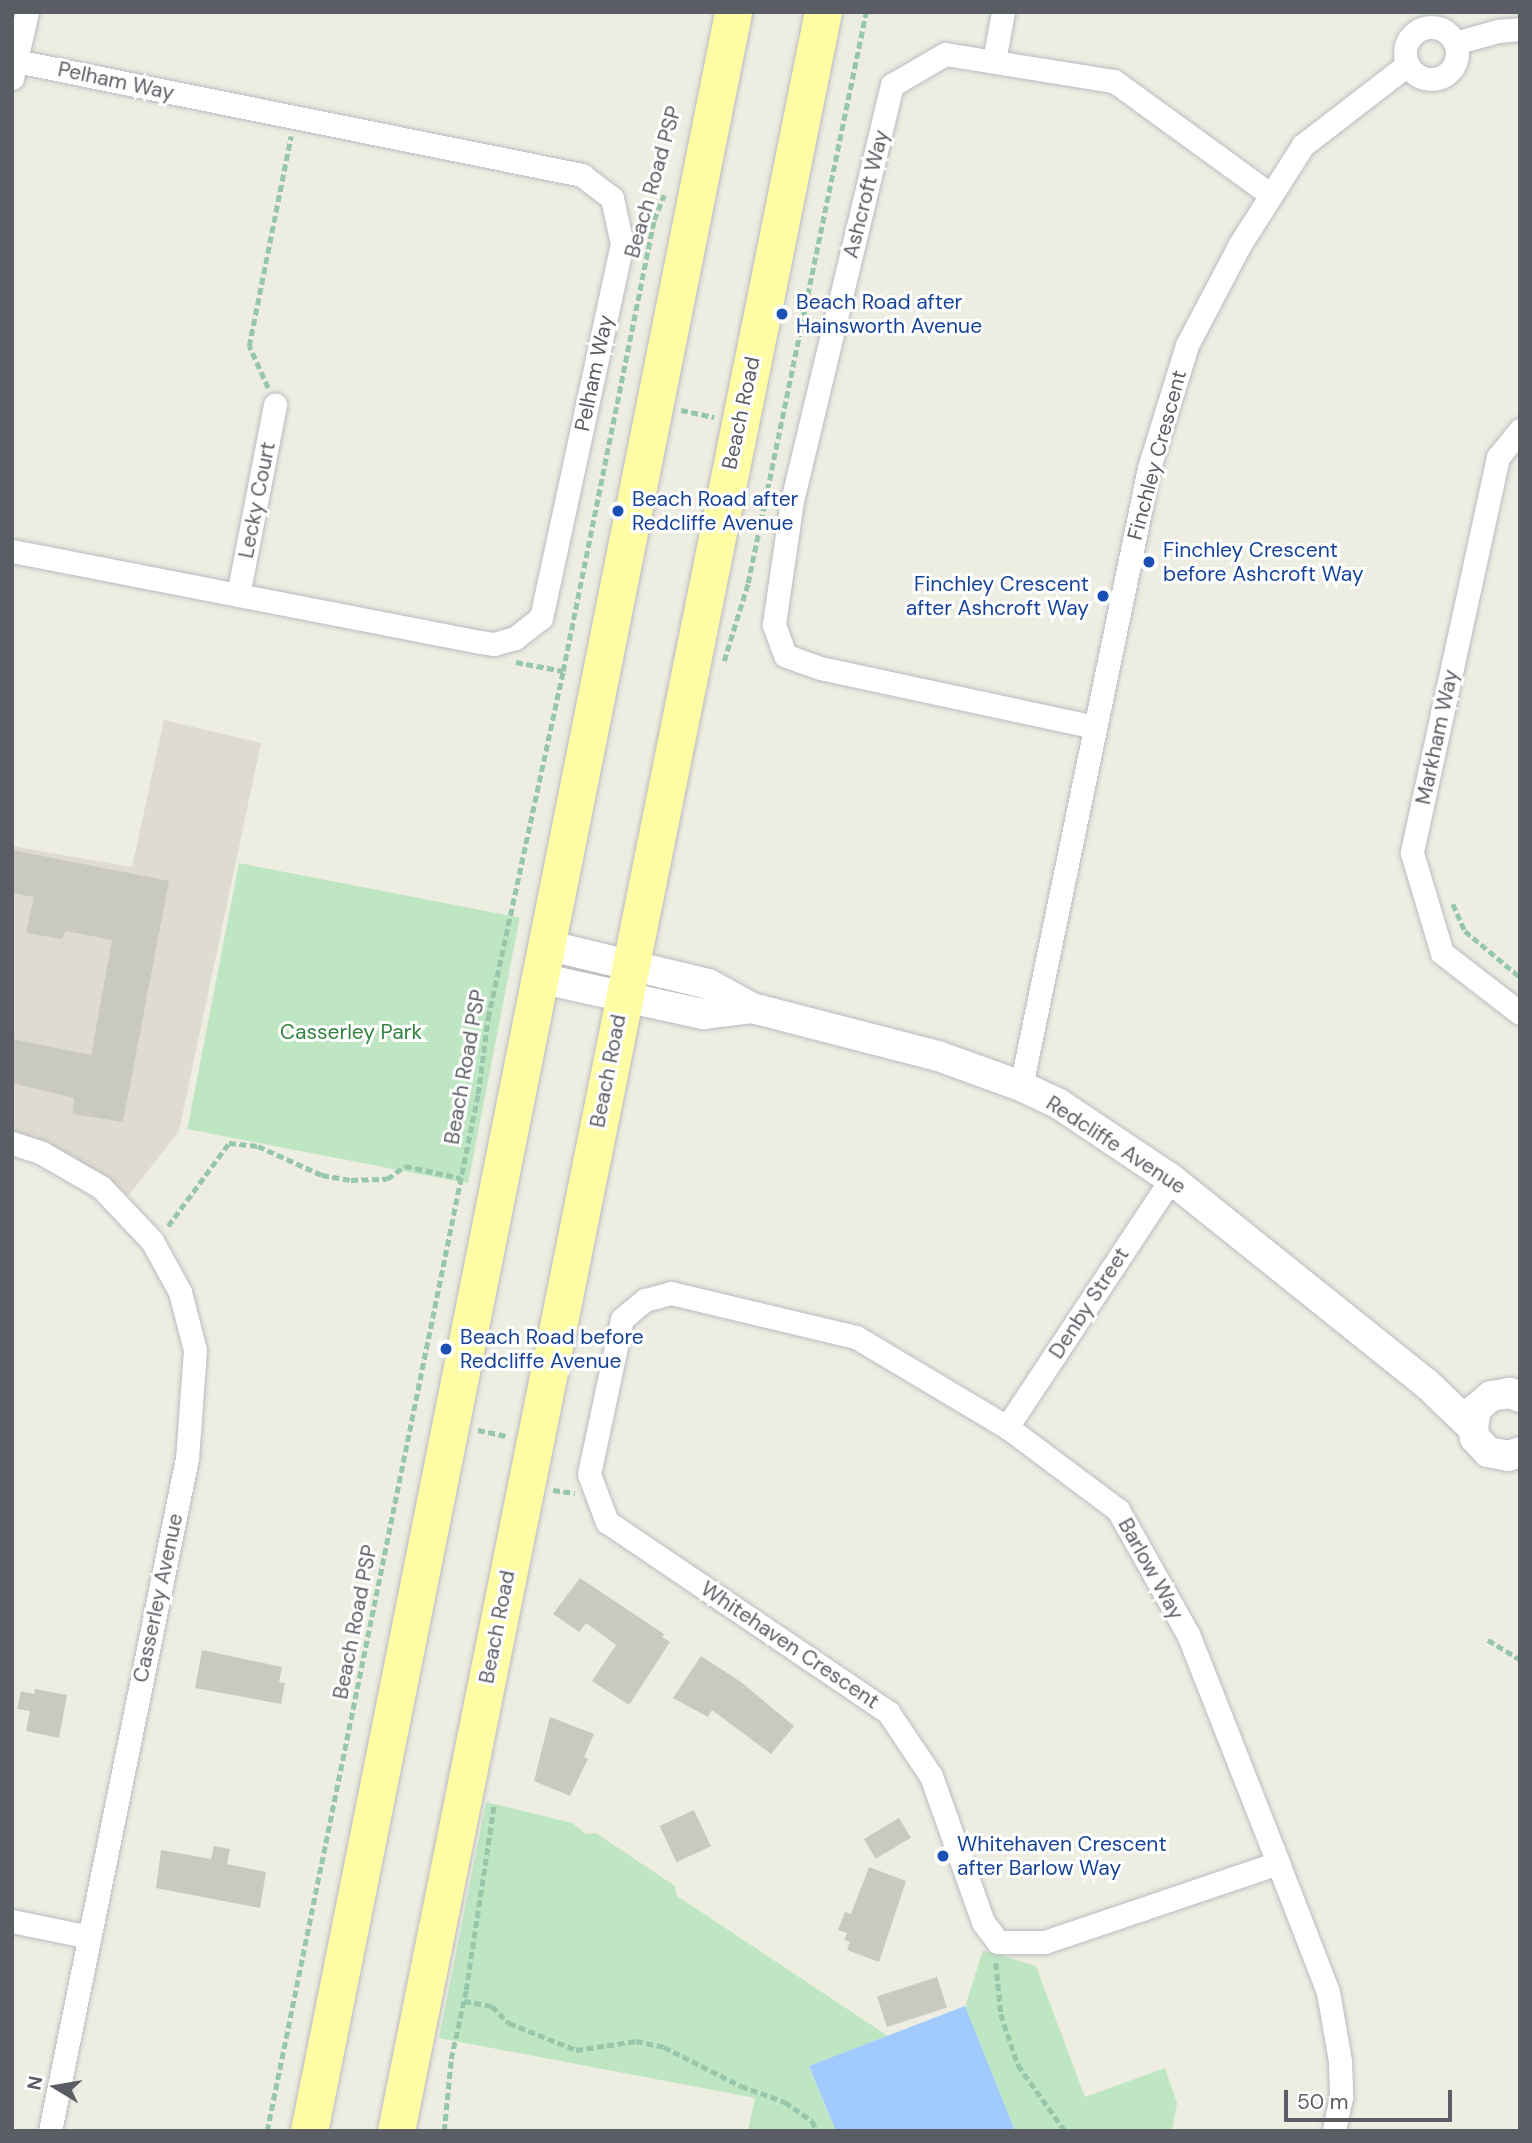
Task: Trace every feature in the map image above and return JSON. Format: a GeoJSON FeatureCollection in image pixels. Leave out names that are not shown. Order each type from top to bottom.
{"type":"FeatureCollection","features":[{"type":"Feature","properties":{"kind":"main road"},"geometry":{"type":"LineString","coordinates":[[309,2131],[733,12]]}},
{"type":"Feature","properties":{"kind":"main road","name":"Beach Road"},"geometry":{"type":"LineString","coordinates":[[396,2131],[823,12]]}},
{"type":"Feature","properties":{"kind":"street"},"geometry":{"type":"LineString","coordinates":[[14,69],[27,12]]}},
{"type":"Feature","properties":{"kind":"street"},"geometry":{"type":"LineString","coordinates":[[993,61],[1003,12]]}},
{"type":"Feature","properties":{"kind":"street"},"geometry":{"type":"LineString","coordinates":[[1419,20],[1441,29],[1455,43],[1455,62],[1443,76],[1425,79],[1416,75],[1407,65],[1404,56],[1409,38],[1419,20]]}},
{"type":"Feature","properties":{"kind":"street"},"geometry":{"type":"LineString","coordinates":[[1455,43],[1498,31],[1520,29]]}},
{"type":"Feature","properties":{"kind":"street","name":"Ashcroft Way"},"geometry":{"type":"LineString","coordinates":[[1095,727],[820,668],[785,655],[774,624],[792,501],[892,85],[946,54],[1114,81],[1271,195]]}},
{"type":"Feature","properties":{"kind":"street","name":"Finchley Crescent"},"geometry":{"type":"LineString","coordinates":[[1021,1086],[1149,468],[1187,345],[1240,244],[1303,145],[1407,65]]}},
{"type":"Feature","properties":{"kind":"street","name":"Pelham Way"},"geometry":{"type":"LineString","coordinates":[[14,69],[295,118],[582,175],[612,198],[622,244],[541,618],[514,638],[494,644]]}},
{"type":"Feature","properties":{"kind":"street","name":"Lecky Court"},"geometry":{"type":"LineString","coordinates":[[238,595],[275,405]]}},
{"type":"Feature","properties":{"kind":"street","name":"Markham Way"},"geometry":{"type":"LineString","coordinates":[[1520,430],[1498,457],[1412,853],[1443,953],[1520,1013]]}},
{"type":"Feature","properties":{"kind":"street"},"geometry":{"type":"LineString","coordinates":[[12,551],[494,644]]}},
{"type":"Feature","properties":{"kind":"street","name":"Redcliffe Avenue"},"geometry":{"type":"LineString","coordinates":[[542,962],[626,980],[708,984],[752,1008],[939,1056],[1021,1086],[1059,1104],[1171,1179],[1426,1383],[1473,1428],[1475,1438],[1489,1452],[1498,1456],[1519,1454]]}},
{"type":"Feature","properties":{"kind":"street","name":"Casserley Avenue"},"geometry":{"type":"LineString","coordinates":[[12,1143],[42,1153],[102,1187],[152,1241],[180,1292],[195,1350],[192,1418],[178,1500],[50,2131]]}},
{"type":"Feature","properties":{"kind":"street","name":"Denby Street"},"geometry":{"type":"LineString","coordinates":[[1007,1427],[1171,1179]]}},
{"type":"Feature","properties":{"kind":"street","name":"Barlow Way"},"geometry":{"type":"LineString","coordinates":[[645,1300],[671,1293],[856,1337],[1007,1427],[1118,1510],[1188,1634],[1328,1992],[1340,2061],[1341,2097],[1334,2131]]}},
{"type":"Feature","properties":{"kind":"street","name":"Whitehaven Crescent"},"geometry":{"type":"LineString","coordinates":[[645,1300],[622,1319],[589,1474],[607,1522],[888,1712],[931,1776],[983,1922],[998,1942]]}},
{"type":"Feature","properties":{"kind":"street","name":"Redcliffe Avenue"},"geometry":{"type":"LineString","coordinates":[[1426,1383],[1508,1391]]}},
{"type":"Feature","properties":{"kind":"street"},"geometry":{"type":"LineString","coordinates":[[1473,1428],[1476,1409],[1508,1391]]}},
{"type":"Feature","properties":{"kind":"street"},"geometry":{"type":"LineString","coordinates":[[998,1942],[1045,1942],[1278,1863]]}},
{"type":"Feature","properties":{"kind":"street"},"geometry":{"type":"LineString","coordinates":[[12,1921],[89,1937]]}},
{"type":"Feature","properties":{"kind":"path"},"geometry":{"type":"LineString","coordinates":[[724,663],[748,583],[866,12]]}},
{"type":"Feature","properties":{"kind":"path"},"geometry":{"type":"LineString","coordinates":[[275,405],[248,346],[295,118]]}},
{"type":"Feature","properties":{"kind":"path","name":"Beach Road PSP"},"geometry":{"type":"LineString","coordinates":[[267,2131],[478,1094],[488,1018],[564,671],[654,220],[665,194]]}},
{"type":"Feature","properties":{"kind":"path"},"geometry":{"type":"LineString","coordinates":[[618,398],[739,422]]}},
{"type":"Feature","properties":{"kind":"path"},"geometry":{"type":"LineString","coordinates":[[494,644],[508,661],[564,671]]}},
{"type":"Feature","properties":{"kind":"path"},"geometry":{"type":"LineString","coordinates":[[1449,895],[1465,931],[1520,976]]}},
{"type":"Feature","properties":{"kind":"path"},"geometry":{"type":"LineString","coordinates":[[152,1241],[173,1222],[215,1158],[229,1143],[258,1146],[322,1175],[351,1180],[387,1179],[405,1166],[461,1178]]}},
{"type":"Feature","properties":{"kind":"path"},"geometry":{"type":"LineString","coordinates":[[412,1418],[534,1441]]}},
{"type":"Feature","properties":{"kind":"path"},"geometry":{"type":"LineString","coordinates":[[551,1498],[555,1479]]}},
{"type":"Feature","properties":{"kind":"path"},"geometry":{"type":"LineString","coordinates":[[1488,1640],[1520,1659]]}},
{"type":"Feature","properties":{"kind":"path"},"geometry":{"type":"LineString","coordinates":[[444,2131],[452,2059],[464,2001],[495,1796]]}},
{"type":"Feature","properties":{"kind":"path"},"geometry":{"type":"LineString","coordinates":[[998,1942],[995,1957],[1001,2014],[1018,2065],[1065,2131]]}},
{"type":"Feature","properties":{"kind":"path"},"geometry":{"type":"LineString","coordinates":[[464,2001],[492,2006],[509,2023],[576,2050],[636,2041],[664,2047],[741,2086],[785,2102],[812,2122],[817,2131]]}},
{"type":"Feature","properties":{"kind":"shaded area"},"geometry":{"type":"Polygon","coordinates":[[[164,720],[261,743],[179,1131],[128,1196],[107,1178],[12,1133],[12,846],[132,867],[164,720]]]}},
{"type":"Feature","properties":{"kind":"green space","name":"Casserley Park"},"geometry":{"type":"Polygon","coordinates":[[[239,863],[520,918],[468,1184],[187,1129],[239,863]]]}},
{"type":"Feature","properties":{"kind":"green space"},"geometry":{"type":"Polygon","coordinates":[[[486,1802],[572,1823],[586,1834],[596,1833],[675,1886],[677,1896],[888,2036],[809,2066],[836,2131],[748,2131],[755,2098],[439,2038],[486,1802]]]}},
{"type":"Feature","properties":{"kind":"green space"},"geometry":{"type":"Polygon","coordinates":[[[983,1950],[1036,1966],[1085,2097],[1165,2068],[1177,2103],[1172,2131],[1015,2131],[965,2007],[983,1950]]]}},
{"type":"Feature","properties":{"kind":"water"},"geometry":{"type":"Polygon","coordinates":[[[965,2006],[1015,2131],[836,2131],[809,2066],[965,2006]]]}},
{"type":"Feature","properties":{"kind":"building"},"geometry":{"type":"Polygon","coordinates":[[[12,850],[169,881],[123,1122],[73,1114],[74,1098],[12,1083],[12,1039],[91,1055],[112,940],[66,931],[62,939],[26,933],[34,897],[12,893],[12,850]]]}},
{"type":"Feature","properties":{"kind":"building"},"geometry":{"type":"Polygon","coordinates":[[[580,1578],[664,1634],[662,1637],[670,1642],[629,1705],[592,1681],[616,1645],[586,1623],[579,1632],[553,1614],[580,1578]]]}},
{"type":"Feature","properties":{"kind":"building"},"geometry":{"type":"Polygon","coordinates":[[[202,1650],[282,1667],[279,1682],[285,1683],[281,1704],[195,1688],[202,1650]]]}},
{"type":"Feature","properties":{"kind":"building"},"geometry":{"type":"Polygon","coordinates":[[[701,1656],[741,1682],[794,1726],[771,1754],[712,1710],[708,1717],[673,1698],[701,1656]]]}},
{"type":"Feature","properties":{"kind":"building"},"geometry":{"type":"Polygon","coordinates":[[[35,1689],[67,1695],[59,1738],[26,1731],[30,1711],[17,1709],[21,1691],[34,1694],[35,1689]]]}},
{"type":"Feature","properties":{"kind":"building"},"geometry":{"type":"Polygon","coordinates":[[[550,1717],[594,1734],[584,1757],[588,1759],[570,1796],[534,1781],[550,1717]]]}},
{"type":"Feature","properties":{"kind":"building"},"geometry":{"type":"Polygon","coordinates":[[[694,1810],[711,1846],[676,1862],[660,1826],[694,1810]]]}},
{"type":"Feature","properties":{"kind":"building"},"geometry":{"type":"Polygon","coordinates":[[[899,1818],[911,1838],[876,1859],[864,1839],[899,1818]]]}},
{"type":"Feature","properties":{"kind":"building"},"geometry":{"type":"Polygon","coordinates":[[[214,1846],[230,1849],[227,1864],[266,1872],[260,1908],[156,1888],[161,1850],[211,1859],[214,1846]]]}},
{"type":"Feature","properties":{"kind":"building"},"geometry":{"type":"Polygon","coordinates":[[[869,1867],[906,1881],[879,1962],[847,1950],[850,1942],[844,1940],[847,1933],[838,1930],[845,1912],[851,1914],[869,1867]]]}},
{"type":"Feature","properties":{"kind":"building"},"geometry":{"type":"Polygon","coordinates":[[[937,1977],[947,2007],[887,2027],[877,1996],[937,1977]]]}},
{"type":"Feature","properties":{"kind":"place","name":"Beach Road after Hainsworth Avenue"},"geometry":{"type":"Point","coordinates":[782,314]}},
{"type":"Feature","properties":{"kind":"place","name":"Beach Road after Redcliffe Avenue"},"geometry":{"type":"Point","coordinates":[618,511]}},
{"type":"Feature","properties":{"kind":"place","name":"Finchley Crescent before Ashcroft Way"},"geometry":{"type":"Point","coordinates":[1149,562]}},
{"type":"Feature","properties":{"kind":"place","name":"Finchley Crescent after Ashcroft Way"},"geometry":{"type":"Point","coordinates":[1103,596]}},
{"type":"Feature","properties":{"kind":"place","name":"Beach Road before Redcliffe Avenue"},"geometry":{"type":"Point","coordinates":[446,1349]}},
{"type":"Feature","properties":{"kind":"place","name":"Whitehaven Crescent after Barlow Way"},"geometry":{"type":"Point","coordinates":[943,1856]}}]}
